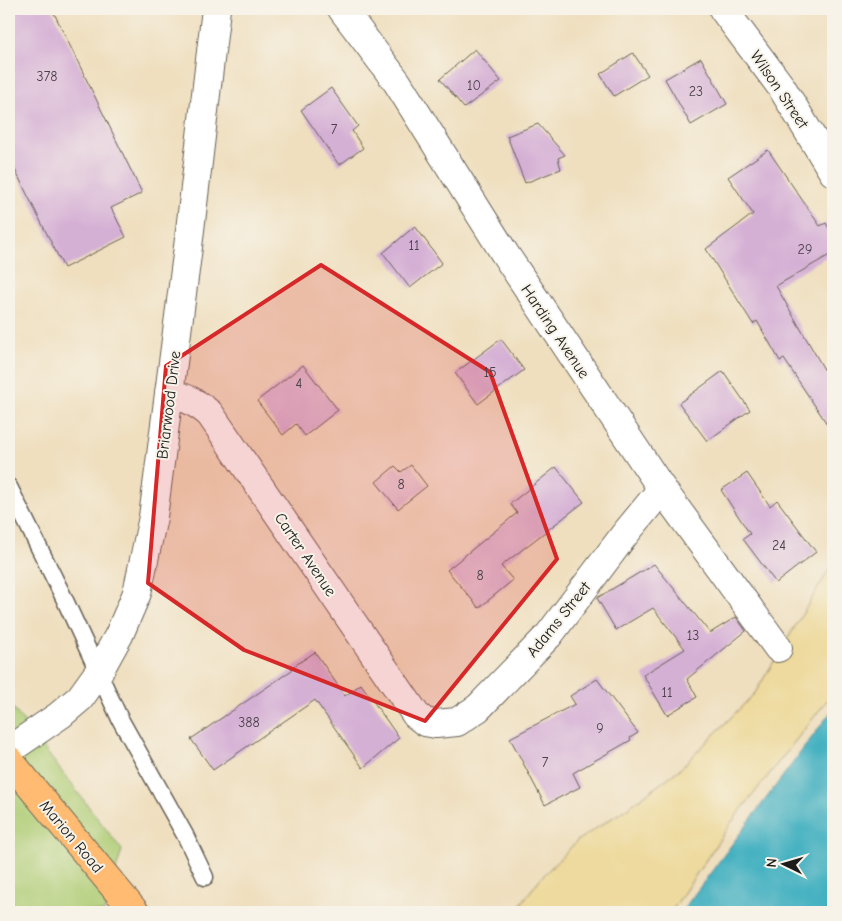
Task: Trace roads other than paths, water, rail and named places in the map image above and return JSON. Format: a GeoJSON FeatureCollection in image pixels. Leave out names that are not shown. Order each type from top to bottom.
{"type":"FeatureCollection","features":[{"type":"Feature","properties":{"kind":"main road","name":"Marion Road"},"geometry":{"type":"LineString","coordinates":[[9,760],[136,912]]}},
{"type":"Feature","properties":{"kind":"street","name":"Briarwood Drive"},"geometry":{"type":"LineString","coordinates":[[9,750],[60,715],[80,698],[98,673],[119,635],[137,593],[153,517],[216,9]]}},
{"type":"Feature","properties":{"kind":"street","name":"Harding Avenue"},"geometry":{"type":"LineString","coordinates":[[342,9],[397,82],[505,254],[662,489],[778,648]]}},
{"type":"Feature","properties":{"kind":"street","name":"Wilson Street"},"geometry":{"type":"LineString","coordinates":[[723,9],[782,88],[833,172]]}},
{"type":"Feature","properties":{"kind":"street","name":"Carter Avenue"},"geometry":{"type":"LineString","coordinates":[[169,393],[184,396],[210,414],[416,715],[425,722],[436,724]]}},
{"type":"Feature","properties":{"kind":"street","name":"Adams Street"},"geometry":{"type":"LineString","coordinates":[[436,724],[457,722],[478,708],[549,635],[625,534],[662,489]]}},
{"type":"Feature","properties":{"kind":"lane"},"geometry":{"type":"LineString","coordinates":[[9,487],[63,596],[120,719],[185,836],[205,877]]}},
{"type":"Feature","properties":{"kind":"water"},"geometry":{"type":"Polygon","coordinates":[[[833,709],[833,912],[680,912],[682,911],[833,709]]]}}]}
